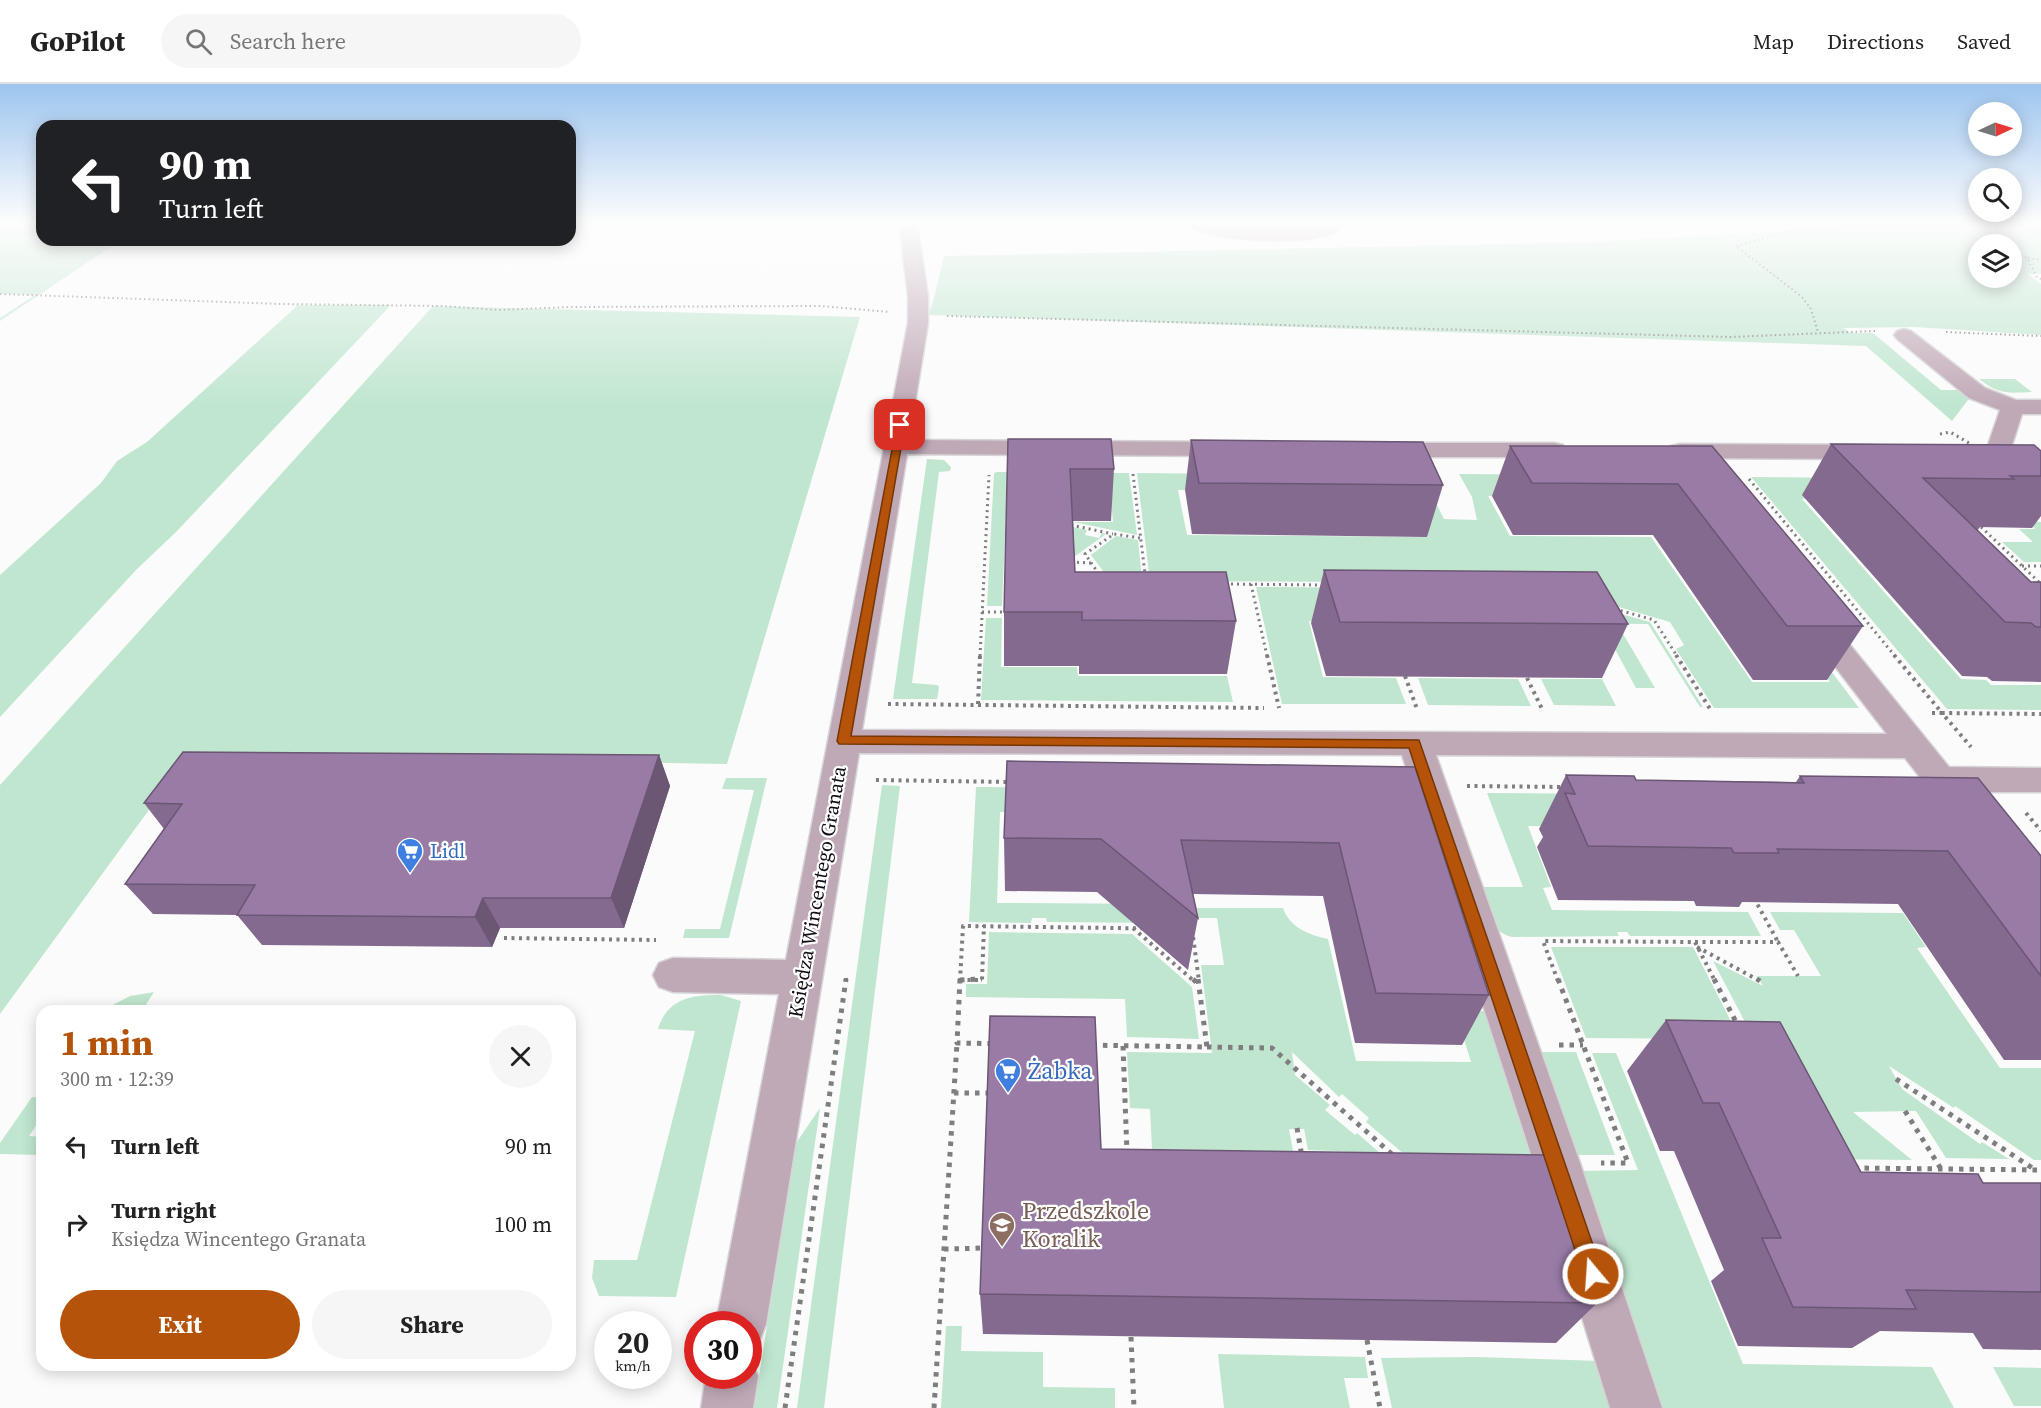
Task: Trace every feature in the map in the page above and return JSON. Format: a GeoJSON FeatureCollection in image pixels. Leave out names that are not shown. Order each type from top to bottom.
{"type":"FeatureCollection","features":[{"type":"Feature","properties":{"kind":"street","name":"Księdza Wincentego Granata"},"geometry":{"type":"LineString","coordinates":[[743,1311],[919,315],[917,284]]}},
{"type":"Feature","properties":{"kind":"street"},"geometry":{"type":"LineString","coordinates":[[1894,333],[1977,393],[2013,407],[2041,407]]}},
{"type":"Feature","properties":{"kind":"street"},"geometry":{"type":"LineString","coordinates":[[2013,407],[2001,436],[2000,445],[2005,453],[2041,483]]}},
{"type":"Feature","properties":{"kind":"street"},"geometry":{"type":"LineString","coordinates":[[898,436],[1250,449]]}},
{"type":"Feature","properties":{"kind":"street"},"geometry":{"type":"LineString","coordinates":[[1357,449],[1578,451]]}},
{"type":"Feature","properties":{"kind":"street"},"geometry":{"type":"LineString","coordinates":[[1705,482],[1669,451],[1888,452]]}},
{"type":"Feature","properties":{"kind":"street"},"geometry":{"type":"LineString","coordinates":[[1976,452],[2005,453]]}},
{"type":"Feature","properties":{"kind":"street"},"geometry":{"type":"LineString","coordinates":[[1800,602],[1989,841]]}},
{"type":"Feature","properties":{"kind":"street"},"geometry":{"type":"LineString","coordinates":[[843,741],[1416,718],[1914,746]]}},
{"type":"Feature","properties":{"kind":"street"},"geometry":{"type":"LineString","coordinates":[[1416,718],[1428,785],[1557,1163],[1636,1408]]}},
{"type":"Feature","properties":{"kind":"street"},"geometry":{"type":"LineString","coordinates":[[1940,779],[2041,780]]}},
{"type":"Feature","properties":{"kind":"street"},"geometry":{"type":"LineString","coordinates":[[670,957],[801,977]]}},
{"type":"Feature","properties":{"kind":"street"},"geometry":{"type":"LineString","coordinates":[[727,1408],[730,1389]]}},
{"type":"Feature","properties":{"kind":"path"},"geometry":{"type":"LineString","coordinates":[[1785,284],[1799,293],[1810,307],[1818,332]]}},
{"type":"Feature","properties":{"kind":"path"},"geometry":{"type":"LineString","coordinates":[[0,294],[281,304],[442,306],[499,310],[570,307],[820,306],[919,315],[1731,337],[1818,332],[1894,333]]}},
{"type":"Feature","properties":{"kind":"path"},"geometry":{"type":"LineString","coordinates":[[1941,332],[2041,336]]}},
{"type":"Feature","properties":{"kind":"path"},"geometry":{"type":"LineString","coordinates":[[978,704],[989,470]]}},
{"type":"Feature","properties":{"kind":"path"},"geometry":{"type":"LineString","coordinates":[[1133,471],[1146,583]]}},
{"type":"Feature","properties":{"kind":"path"},"geometry":{"type":"LineString","coordinates":[[1745,473],[1942,713],[2041,714]]}},
{"type":"Feature","properties":{"kind":"path"},"geometry":{"type":"LineString","coordinates":[[1069,525],[1140,538]]}},
{"type":"Feature","properties":{"kind":"path"},"geometry":{"type":"LineString","coordinates":[[1981,527],[2041,584]]}},
{"type":"Feature","properties":{"kind":"path"},"geometry":{"type":"LineString","coordinates":[[1096,583],[1099,573],[1085,554],[1114,534]]}},
{"type":"Feature","properties":{"kind":"path"},"geometry":{"type":"LineString","coordinates":[[1070,562],[1092,563]]}},
{"type":"Feature","properties":{"kind":"path"},"geometry":{"type":"LineString","coordinates":[[2021,566],[2041,566]]}},
{"type":"Feature","properties":{"kind":"path"},"geometry":{"type":"LineString","coordinates":[[1216,584],[1333,585]]}},
{"type":"Feature","properties":{"kind":"path"},"geometry":{"type":"LineString","coordinates":[[1251,584],[1279,708]]}},
{"type":"Feature","properties":{"kind":"path"},"geometry":{"type":"LineString","coordinates":[[1608,607],[1653,620],[1712,712],[1704,712]]}},
{"type":"Feature","properties":{"kind":"path"},"geometry":{"type":"LineString","coordinates":[[982,612],[1005,612]]}},
{"type":"Feature","properties":{"kind":"path"},"geometry":{"type":"LineString","coordinates":[[1405,676],[1416,718]]}},
{"type":"Feature","properties":{"kind":"path"},"geometry":{"type":"LineString","coordinates":[[1527,678],[1543,711]]}},
{"type":"Feature","properties":{"kind":"path"},"geometry":{"type":"LineString","coordinates":[[887,704],[1290,708]]}},
{"type":"Feature","properties":{"kind":"path"},"geometry":{"type":"LineString","coordinates":[[1532,711],[1554,711]]}},
{"type":"Feature","properties":{"kind":"path"},"geometry":{"type":"LineString","coordinates":[[875,780],[1021,782]]}},
{"type":"Feature","properties":{"kind":"path"},"geometry":{"type":"LineString","coordinates":[[1428,785],[1567,787]]}},
{"type":"Feature","properties":{"kind":"path"},"geometry":{"type":"LineString","coordinates":[[1750,892],[1798,976]]}},
{"type":"Feature","properties":{"kind":"path"},"geometry":{"type":"LineString","coordinates":[[1191,917],[1207,1047]]}},
{"type":"Feature","properties":{"kind":"path"},"geometry":{"type":"LineString","coordinates":[[934,1408],[963,926],[1192,929]]}},
{"type":"Feature","properties":{"kind":"path"},"geometry":{"type":"LineString","coordinates":[[960,980],[982,980],[984,926]]}},
{"type":"Feature","properties":{"kind":"path"},"geometry":{"type":"LineString","coordinates":[[596,939],[599,928]]}},
{"type":"Feature","properties":{"kind":"path"},"geometry":{"type":"LineString","coordinates":[[1133,928],[1198,985]]}},
{"type":"Feature","properties":{"kind":"path"},"geometry":{"type":"LineString","coordinates":[[504,938],[596,939],[670,957]]}},
{"type":"Feature","properties":{"kind":"path"},"geometry":{"type":"LineString","coordinates":[[1557,1163],[1628,1163],[1542,941],[1696,945],[1778,942]]}},
{"type":"Feature","properties":{"kind":"path"},"geometry":{"type":"LineString","coordinates":[[1696,945],[1760,981]]}},
{"type":"Feature","properties":{"kind":"path"},"geometry":{"type":"LineString","coordinates":[[1696,945],[1740,1031]]}},
{"type":"Feature","properties":{"kind":"path"},"geometry":{"type":"LineString","coordinates":[[957,1043],[1272,1048],[1399,1161],[1388,1161]]}},
{"type":"Feature","properties":{"kind":"path"},"geometry":{"type":"LineString","coordinates":[[1559,1045],[1583,1045]]}},
{"type":"Feature","properties":{"kind":"path"},"geometry":{"type":"LineString","coordinates":[[1123,1046],[1128,1158]]}},
{"type":"Feature","properties":{"kind":"path"},"geometry":{"type":"LineString","coordinates":[[1896,1079],[2034,1170]]}},
{"type":"Feature","properties":{"kind":"path"},"geometry":{"type":"LineString","coordinates":[[954,1093],[991,1093]]}},
{"type":"Feature","properties":{"kind":"path"},"geometry":{"type":"LineString","coordinates":[[1905,1111],[1941,1169]]}},
{"type":"Feature","properties":{"kind":"path"},"geometry":{"type":"LineString","coordinates":[[1297,1128],[1303,1160]]}},
{"type":"Feature","properties":{"kind":"path"},"geometry":{"type":"LineString","coordinates":[[1291,1160],[1314,1160]]}},
{"type":"Feature","properties":{"kind":"path"},"geometry":{"type":"LineString","coordinates":[[1846,1168],[2041,1170]]}},
{"type":"Feature","properties":{"kind":"path"},"geometry":{"type":"LineString","coordinates":[[944,1249],[985,1248]]}},
{"type":"Feature","properties":{"kind":"path"},"geometry":{"type":"LineString","coordinates":[[1131,1337],[1134,1408]]}},
{"type":"Feature","properties":{"kind":"path"},"geometry":{"type":"LineString","coordinates":[[1367,1340],[1380,1408]]}},
{"type":"Feature","properties":{"kind":"green space"},"geometry":{"type":"Polygon","coordinates":[[[0,284],[56,284],[0,321],[0,318],[35,295],[0,294],[0,284]]]}},
{"type":"Feature","properties":{"kind":"green space"},"geometry":{"type":"Polygon","coordinates":[[[937,284],[1968,284],[1968,288],[2022,288],[2022,284],[2041,284],[2041,335],[1914,327],[1844,328],[1850,333],[1873,333],[1941,390],[1960,390],[1971,396],[1952,421],[1866,346],[928,315],[937,284]]]}},
{"type":"Feature","properties":{"kind":"green space"},"geometry":{"type":"Polygon","coordinates":[[[298,305],[391,305],[177,531],[137,569],[0,717],[0,575],[101,483],[117,461],[147,442],[298,305]]]}},
{"type":"Feature","properties":{"kind":"green space"},"geometry":{"type":"Polygon","coordinates":[[[433,306],[860,317],[727,764],[189,755],[0,1014],[0,785],[433,306]]]}},
{"type":"Feature","properties":{"kind":"green space"},"geometry":{"type":"Polygon","coordinates":[[[1979,379],[2015,379],[2032,392],[2004,392],[1992,388],[1979,379]]]}},
{"type":"Feature","properties":{"kind":"green space"},"geometry":{"type":"Polygon","coordinates":[[[927,459],[944,460],[951,467],[950,471],[939,472],[912,683],[939,687],[937,699],[893,699],[927,459]]]}},
{"type":"Feature","properties":{"kind":"green space"},"geometry":{"type":"Polygon","coordinates":[[[994,473],[1129,473],[1137,535],[1073,522],[1113,522],[1110,489],[1007,489],[1002,606],[987,606],[994,473]]]}},
{"type":"Feature","properties":{"kind":"green space"},"geometry":{"type":"Polygon","coordinates":[[[1137,473],[1233,474],[1237,490],[1178,490],[1187,535],[1428,537],[1410,492],[1422,475],[1444,519],[1477,520],[1472,497],[1459,474],[1679,476],[1688,495],[1488,496],[1510,536],[1651,537],[1752,682],[1830,682],[1797,638],[1806,638],[1859,708],[1714,708],[1676,649],[1684,645],[1670,622],[1561,590],[1403,582],[1150,581],[1137,473]]]}},
{"type":"Feature","properties":{"kind":"green space"},"geometry":{"type":"Polygon","coordinates":[[[1751,477],[1857,478],[1822,498],[1802,499],[1961,679],[1986,680],[1991,685],[2041,685],[2041,710],[1947,709],[1751,477]]]}},
{"type":"Feature","properties":{"kind":"green space"},"geometry":{"type":"Polygon","coordinates":[[[2027,521],[2041,522],[2041,562],[2024,562],[2002,542],[2033,542],[2019,529],[2035,529],[2027,521]]]}},
{"type":"Feature","properties":{"kind":"green space"},"geometry":{"type":"Polygon","coordinates":[[[1072,527],[1087,530],[1085,535],[1099,538],[1102,533],[1106,534],[1074,557],[1072,527]]]}},
{"type":"Feature","properties":{"kind":"green space"},"geometry":{"type":"Polygon","coordinates":[[[1116,536],[1138,540],[1145,609],[1095,597],[1103,571],[1091,555],[1116,536]]]}},
{"type":"Feature","properties":{"kind":"green space"},"geometry":{"type":"Polygon","coordinates":[[[1256,587],[1403,588],[1560,597],[1650,622],[1703,707],[1700,707],[1648,624],[1309,621],[1323,677],[1396,678],[1406,704],[1282,704],[1256,587]]]}},
{"type":"Feature","properties":{"kind":"green space"},"geometry":{"type":"Polygon","coordinates":[[[986,618],[1002,618],[1001,667],[1077,667],[1078,676],[1227,676],[1233,702],[981,700],[986,618]]]}},
{"type":"Feature","properties":{"kind":"green space"},"geometry":{"type":"Polygon","coordinates":[[[1603,627],[1619,627],[1655,688],[1636,688],[1603,627]]]}},
{"type":"Feature","properties":{"kind":"green space"},"geometry":{"type":"Polygon","coordinates":[[[1418,678],[1518,679],[1531,706],[1428,705],[1418,678]]]}},
{"type":"Feature","properties":{"kind":"green space"},"geometry":{"type":"Polygon","coordinates":[[[1541,679],[1602,679],[1616,706],[1554,705],[1541,679]]]}},
{"type":"Feature","properties":{"kind":"green space"},"geometry":{"type":"Polygon","coordinates":[[[726,778],[767,778],[729,938],[683,938],[685,929],[720,929],[754,790],[722,789],[726,778]]]}},
{"type":"Feature","properties":{"kind":"green space"},"geometry":{"type":"Polygon","coordinates":[[[882,785],[900,786],[824,1408],[797,1408],[882,785]]]}},
{"type":"Feature","properties":{"kind":"green space"},"geometry":{"type":"Polygon","coordinates":[[[976,787],[1417,790],[1397,816],[1000,812],[997,903],[1175,904],[1177,923],[1047,922],[1046,918],[1032,918],[1031,923],[969,922],[976,787]]]}},
{"type":"Feature","properties":{"kind":"green space"},"geometry":{"type":"Polygon","coordinates":[[[1487,793],[1854,796],[1931,830],[1528,826],[1551,887],[1543,888],[1552,910],[1748,912],[1761,936],[1630,936],[1627,932],[1617,932],[1619,936],[1512,937],[1498,930],[1493,924],[1479,887],[1523,887],[1487,793]]]}},
{"type":"Feature","properties":{"kind":"green space"},"geometry":{"type":"Polygon","coordinates":[[[1197,908],[1283,908],[1295,925],[1328,939],[1356,1061],[1471,1062],[1449,991],[1468,1011],[1487,1011],[1533,1154],[1404,1154],[1366,1122],[1369,1118],[1342,1094],[1339,1097],[1292,1052],[1295,1075],[1330,1105],[1325,1110],[1380,1153],[1308,1150],[1304,1129],[1289,1129],[1293,1151],[1152,1149],[1150,1109],[1130,1108],[1127,1052],[1212,1053],[1201,965],[1224,965],[1217,918],[1199,918],[1197,908]]]}},
{"type":"Feature","properties":{"kind":"green space"},"geometry":{"type":"Polygon","coordinates":[[[1770,912],[1903,913],[1926,947],[1917,948],[2000,1068],[2041,1068],[2041,1160],[2034,1160],[1955,1106],[1954,1108],[1889,1066],[1902,1089],[1980,1144],[1982,1142],[2009,1159],[1946,1158],[1916,1111],[1853,1112],[1912,1160],[1817,1159],[1713,961],[1763,986],[1757,976],[1821,976],[1794,930],[1780,930],[1770,912]]]}},
{"type":"Feature","properties":{"kind":"green space"},"geometry":{"type":"Polygon","coordinates":[[[989,932],[1132,934],[1192,987],[1199,1039],[1127,1037],[1125,999],[966,997],[966,984],[987,984],[989,932]]]}},
{"type":"Feature","properties":{"kind":"green space"},"geometry":{"type":"Polygon","coordinates":[[[1551,947],[1693,947],[1740,1039],[1586,1038],[1551,947]]]}},
{"type":"Feature","properties":{"kind":"green space"},"geometry":{"type":"Polygon","coordinates":[[[154,992],[146,1005],[113,1005],[130,996],[154,992]]]}},
{"type":"Feature","properties":{"kind":"green space"},"geometry":{"type":"Polygon","coordinates":[[[721,995],[741,1001],[676,1297],[599,1296],[592,1278],[594,1260],[637,1260],[695,1031],[658,1029],[662,1018],[675,1004],[683,1000],[691,997],[721,995]]]}},
{"type":"Feature","properties":{"kind":"green space"},"geometry":{"type":"Polygon","coordinates":[[[1534,1052],[1576,1052],[1615,1155],[1572,1155],[1534,1052]]]}},
{"type":"Feature","properties":{"kind":"green space"},"geometry":{"type":"Polygon","coordinates":[[[1592,1053],[1616,1053],[1743,1364],[1932,1367],[1954,1408],[1656,1408],[1577,1171],[1638,1170],[1592,1053]]]}},
{"type":"Feature","properties":{"kind":"green space"},"geometry":{"type":"Polygon","coordinates":[[[32,1097],[36,1097],[36,1126],[29,1136],[36,1137],[36,1155],[0,1154],[0,1143],[32,1097]]]}},
{"type":"Feature","properties":{"kind":"green space"},"geometry":{"type":"Polygon","coordinates":[[[820,1108],[777,1408],[754,1408],[757,1389],[762,1389],[762,1358],[796,1143],[820,1108]]]}},
{"type":"Feature","properties":{"kind":"green space"},"geometry":{"type":"Polygon","coordinates":[[[946,1326],[962,1326],[961,1351],[1043,1352],[1043,1387],[1115,1388],[1115,1408],[941,1408],[946,1326]]]}},
{"type":"Feature","properties":{"kind":"green space"},"geometry":{"type":"Polygon","coordinates":[[[1218,1354],[1365,1357],[1368,1378],[1344,1378],[1350,1408],[1224,1408],[1218,1354]]]}},
{"type":"Feature","properties":{"kind":"green space"},"geometry":{"type":"Polygon","coordinates":[[[1477,1357],[1600,1361],[1615,1408],[1392,1408],[1381,1358],[1477,1357]]]}},
{"type":"Feature","properties":{"kind":"green space"},"geometry":{"type":"Polygon","coordinates":[[[1993,1367],[2041,1368],[2041,1406],[2014,1406],[1993,1367]]]}},
{"type":"Feature","properties":{"kind":"building"},"geometry":{"type":"Polygon","coordinates":[[[1008,439],[1111,439],[1114,469],[1070,469],[1075,572],[1226,572],[1236,621],[1082,620],[1082,612],[1004,612],[1008,439]]]}},
{"type":"Feature","properties":{"kind":"building"},"geometry":{"type":"Polygon","coordinates":[[[1191,440],[1423,442],[1443,485],[1199,483],[1191,440]]]}},
{"type":"Feature","properties":{"kind":"building"},"geometry":{"type":"Polygon","coordinates":[[[1831,444],[2034,445],[2041,451],[2041,476],[2010,476],[2014,479],[1923,478],[2031,582],[2041,582],[2041,627],[2036,627],[2031,623],[2005,622],[1831,444]]]}},
{"type":"Feature","properties":{"kind":"building"},"geometry":{"type":"Polygon","coordinates":[[[1510,446],[1712,446],[1863,626],[1787,626],[1678,484],[1532,483],[1510,446]]]}},
{"type":"Feature","properties":{"kind":"building"},"geometry":{"type":"Polygon","coordinates":[[[1324,570],[1597,572],[1628,624],[1340,622],[1324,570]]]}},
{"type":"Feature","properties":{"kind":"building","name":"Lidl"},"geometry":{"type":"Polygon","coordinates":[[[183,752],[659,755],[611,898],[483,898],[475,917],[237,915],[255,885],[125,884],[182,804],[144,803],[183,752]]]}},
{"type":"Feature","properties":{"kind":"building"},"geometry":{"type":"Polygon","coordinates":[[[1007,761],[1415,767],[1489,995],[1376,993],[1339,843],[1181,840],[1198,918],[1101,839],[1004,838],[1007,761]]]}},
{"type":"Feature","properties":{"kind":"building"},"geometry":{"type":"Polygon","coordinates":[[[1566,775],[1634,776],[1636,780],[1804,783],[1800,776],[1978,778],[2041,856],[2041,976],[1948,851],[1777,849],[1779,853],[1734,853],[1731,848],[1588,846],[1565,793],[1575,794],[1566,775]]]}},
{"type":"Feature","properties":{"kind":"building"},"geometry":{"type":"Polygon","coordinates":[[[990,1016],[1095,1017],[1101,1149],[1547,1155],[1597,1303],[980,1294],[990,1016]]]}},
{"type":"Feature","properties":{"kind":"building"},"geometry":{"type":"Polygon","coordinates":[[[1666,1020],[1780,1022],[1861,1172],[1978,1174],[1983,1183],[2041,1183],[2041,1292],[1906,1290],[1916,1309],[1793,1307],[1762,1238],[1781,1238],[1719,1103],[1703,1103],[1666,1020]]]}},
{"type":"Feature","properties":{"kind":"place","name":"Lidl"},"geometry":{"type":"Point","coordinates":[410,874]}},
{"type":"Feature","properties":{"kind":"place","name":"Żabka"},"geometry":{"type":"Point","coordinates":[1008,1094]}},
{"type":"Feature","properties":{"kind":"place","name":"Przedszkole Koralik"},"geometry":{"type":"Point","coordinates":[1002,1248]}},
{"type":"Feature","properties":{"kind":"route"},"geometry":{"type":"LineString","coordinates":[[900,425],[843,741],[1414,743],[1593,1274]]}}]}
